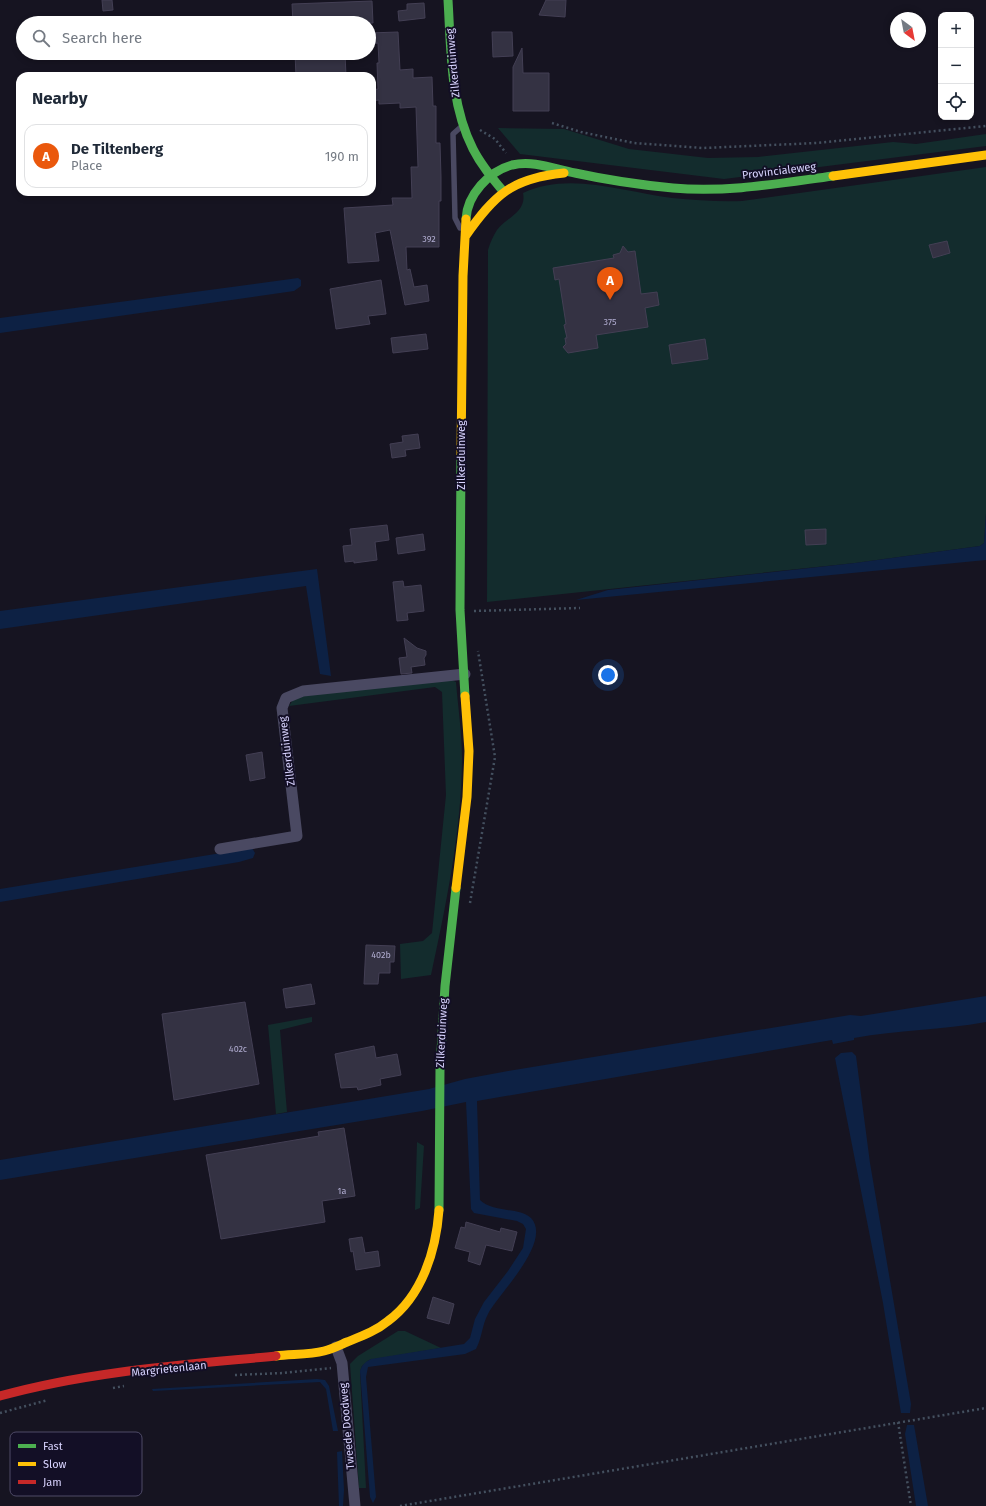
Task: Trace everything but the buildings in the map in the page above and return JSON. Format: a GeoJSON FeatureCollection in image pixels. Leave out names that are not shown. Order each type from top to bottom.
{"type":"FeatureCollection","features":[{"type":"Feature","properties":{"kind":"main road","name":"Zilkerduinweg"},"geometry":{"type":"LineString","coordinates":[[448,0],[452,71],[458,110],[475,156],[489,178],[503,191]]}},
{"type":"Feature","properties":{"kind":"main road","name":"Zilkerduinweg"},"geometry":{"type":"LineString","coordinates":[[463,125],[484,149],[498,172],[503,191]]}},
{"type":"Feature","properties":{"kind":"main road","name":"Provincialeweg"},"geometry":{"type":"LineString","coordinates":[[489,178],[513,165],[543,164],[574,173],[674,188],[735,188],[769,185],[986,155]]}},
{"type":"Feature","properties":{"kind":"main road","name":"Provincialeweg"},"geometry":{"type":"LineString","coordinates":[[503,191],[535,177],[574,173]]}},
{"type":"Feature","properties":{"kind":"main road","name":"Zilkerduinweg"},"geometry":{"type":"LineString","coordinates":[[336,1347],[372,1332],[389,1321],[404,1306],[416,1290],[426,1271],[433,1248],[439,1212],[440,1082],[445,986],[467,798],[469,751],[460,610],[463,276],[466,211],[475,191],[489,178]]}},
{"type":"Feature","properties":{"kind":"main road"},"geometry":{"type":"LineString","coordinates":[[465,237],[490,203],[503,191]]}},
{"type":"Feature","properties":{"kind":"main road","name":"Margrietenlaan"},"geometry":{"type":"LineString","coordinates":[[0,1396],[32,1387],[117,1370],[263,1358],[324,1351],[336,1347]]}},
{"type":"Feature","properties":{"kind":"street","name":"Zilkerduinweg"},"geometry":{"type":"LineString","coordinates":[[220,848],[297,836],[282,708],[286,698],[303,691],[465,674]]}},
{"type":"Feature","properties":{"kind":"street","name":"Tweede Doodweg"},"geometry":{"type":"LineString","coordinates":[[336,1347],[342,1363],[355,1506]]}},
{"type":"Feature","properties":{"kind":"lane"},"geometry":{"type":"LineString","coordinates":[[463,125],[453,134],[455,218],[465,237]]}},
{"type":"Feature","properties":{"kind":"path"},"geometry":{"type":"LineString","coordinates":[[552,123],[581,132],[634,143],[703,148],[817,143],[986,126]]}},
{"type":"Feature","properties":{"kind":"path"},"geometry":{"type":"LineString","coordinates":[[460,610],[580,608]]}},
{"type":"Feature","properties":{"kind":"path"},"geometry":{"type":"LineString","coordinates":[[229,1376],[283,1373],[331,1368],[342,1363]]}},
{"type":"Feature","properties":{"kind":"path","name":"Margrietenlaan"},"geometry":{"type":"LineString","coordinates":[[110,1388],[125,1386]]}},
{"type":"Feature","properties":{"kind":"path"},"geometry":{"type":"LineString","coordinates":[[0,1413],[51,1399]]}},
{"type":"Feature","properties":{"kind":"path"},"geometry":{"type":"LineString","coordinates":[[400,1506],[986,1408]]}},
{"type":"Feature","properties":{"kind":"path"},"geometry":{"type":"LineString","coordinates":[[898,1422],[911,1506]]}},
{"type":"Feature","properties":{"kind":"green space"},"geometry":{"type":"Polygon","coordinates":[[[498,128],[564,129],[629,149],[708,158],[758,157],[893,142],[916,144],[986,134],[986,146],[724,179],[520,154],[498,128]]]}},
{"type":"Feature","properties":{"kind":"green space"},"geometry":{"type":"Polygon","coordinates":[[[986,167],[986,514],[984,543],[980,546],[855,563],[487,602],[488,250],[497,230],[519,210],[522,205],[523,193],[541,187],[578,183],[672,198],[742,201],[986,167]]]}},
{"type":"Feature","properties":{"kind":"green space"},"geometry":{"type":"Polygon","coordinates":[[[446,678],[456,682],[462,749],[459,812],[452,867],[431,975],[401,979],[400,944],[423,941],[432,933],[446,795],[442,692],[435,687],[289,706],[295,697],[446,678]]]}},
{"type":"Feature","properties":{"kind":"green space"},"geometry":{"type":"Polygon","coordinates":[[[312,1017],[312,1022],[280,1030],[287,1112],[276,1114],[268,1025],[312,1017]]]}},
{"type":"Feature","properties":{"kind":"green space"},"geometry":{"type":"Polygon","coordinates":[[[417,1142],[424,1146],[420,1208],[415,1210],[417,1142]]]}},
{"type":"Feature","properties":{"kind":"green space"},"geometry":{"type":"Polygon","coordinates":[[[398,1331],[405,1331],[441,1348],[369,1360],[362,1366],[360,1372],[366,1488],[359,1488],[350,1364],[358,1356],[398,1331]]]}},
{"type":"Feature","properties":{"kind":"water"},"geometry":{"type":"Polygon","coordinates":[[[298,278],[301,280],[301,286],[294,291],[0,333],[0,318],[298,278]]]}},
{"type":"Feature","properties":{"kind":"water"},"geometry":{"type":"Polygon","coordinates":[[[986,514],[986,560],[576,600],[608,590],[855,563],[980,546],[984,543],[986,514]]]}},
{"type":"Feature","properties":{"kind":"water"},"geometry":{"type":"Polygon","coordinates":[[[317,569],[331,676],[320,674],[306,586],[0,629],[0,611],[317,569]]]}},
{"type":"Feature","properties":{"kind":"water"},"geometry":{"type":"Polygon","coordinates":[[[252,848],[255,853],[253,858],[239,862],[0,902],[0,889],[252,848]]]}},
{"type":"Feature","properties":{"kind":"water"},"geometry":{"type":"Polygon","coordinates":[[[986,996],[986,1022],[953,1027],[870,1035],[833,1044],[832,1040],[477,1101],[480,1200],[492,1207],[520,1212],[531,1218],[536,1228],[535,1240],[530,1254],[522,1268],[488,1314],[476,1349],[465,1354],[368,1367],[366,1377],[376,1497],[373,1503],[370,1497],[360,1371],[362,1367],[371,1359],[464,1344],[470,1338],[475,1319],[484,1302],[508,1271],[523,1248],[526,1229],[523,1224],[517,1221],[474,1213],[471,1209],[466,1102],[422,1111],[0,1180],[0,1160],[429,1089],[465,1079],[508,1071],[850,1015],[861,1016],[986,996]]]}},
{"type":"Feature","properties":{"kind":"water"},"geometry":{"type":"Polygon","coordinates":[[[852,1052],[856,1056],[870,1163],[911,1404],[910,1413],[901,1413],[883,1303],[835,1058],[841,1053],[852,1052]]]}},
{"type":"Feature","properties":{"kind":"water"},"geometry":{"type":"Polygon","coordinates":[[[317,1379],[325,1380],[329,1386],[338,1431],[333,1431],[326,1389],[320,1382],[153,1391],[152,1389],[317,1379]]]}},
{"type":"Feature","properties":{"kind":"water"},"geometry":{"type":"Polygon","coordinates":[[[907,1425],[914,1425],[928,1506],[916,1506],[905,1434],[907,1425]]]}},
{"type":"Feature","properties":{"kind":"water"},"geometry":{"type":"Polygon","coordinates":[[[342,1451],[344,1490],[343,1506],[339,1506],[337,1452],[342,1451]]]}},
{"type":"Feature","properties":{"kind":"traffic: fast"},"geometry":{"type":"LineString","coordinates":[[448,0],[453,76],[465,132],[476,155],[503,191]]}},
{"type":"Feature","properties":{"kind":"traffic: fast"},"geometry":{"type":"LineString","coordinates":[[466,219],[470,201],[481,185],[488,178],[503,168],[520,164],[536,164],[587,176],[624,182],[661,187],[693,189],[734,188],[833,176]]}},
{"type":"Feature","properties":{"kind":"traffic: fast"},"geometry":{"type":"LineString","coordinates":[[461,456],[460,610],[465,696]]}},
{"type":"Feature","properties":{"kind":"traffic: fast"},"geometry":{"type":"LineString","coordinates":[[439,1210],[440,1068],[445,986],[456,888]]}},
{"type":"Feature","properties":{"kind":"traffic: slow"},"geometry":{"type":"LineString","coordinates":[[833,176],[986,155]]}},
{"type":"Feature","properties":{"kind":"traffic: slow"},"geometry":{"type":"LineString","coordinates":[[465,237],[485,210],[506,191],[517,184],[531,179],[546,175],[564,173]]}},
{"type":"Feature","properties":{"kind":"traffic: slow"},"geometry":{"type":"LineString","coordinates":[[461,456],[463,276],[466,219]]}},
{"type":"Feature","properties":{"kind":"traffic: slow"},"geometry":{"type":"LineString","coordinates":[[456,888],[467,797],[469,751],[465,696]]}},
{"type":"Feature","properties":{"kind":"traffic: slow"},"geometry":{"type":"LineString","coordinates":[[276,1356],[312,1353],[330,1349],[374,1330],[383,1325],[400,1311],[418,1286],[431,1257],[435,1241],[439,1210]]}},
{"type":"Feature","properties":{"kind":"traffic: jam"},"geometry":{"type":"LineString","coordinates":[[0,1396],[34,1387],[102,1375],[172,1366],[276,1356]]}},
{"type":"Feature","properties":{"kind":"place","name":"De Tiltenberg"},"geometry":{"type":"Point","coordinates":[610,300]}}]}
